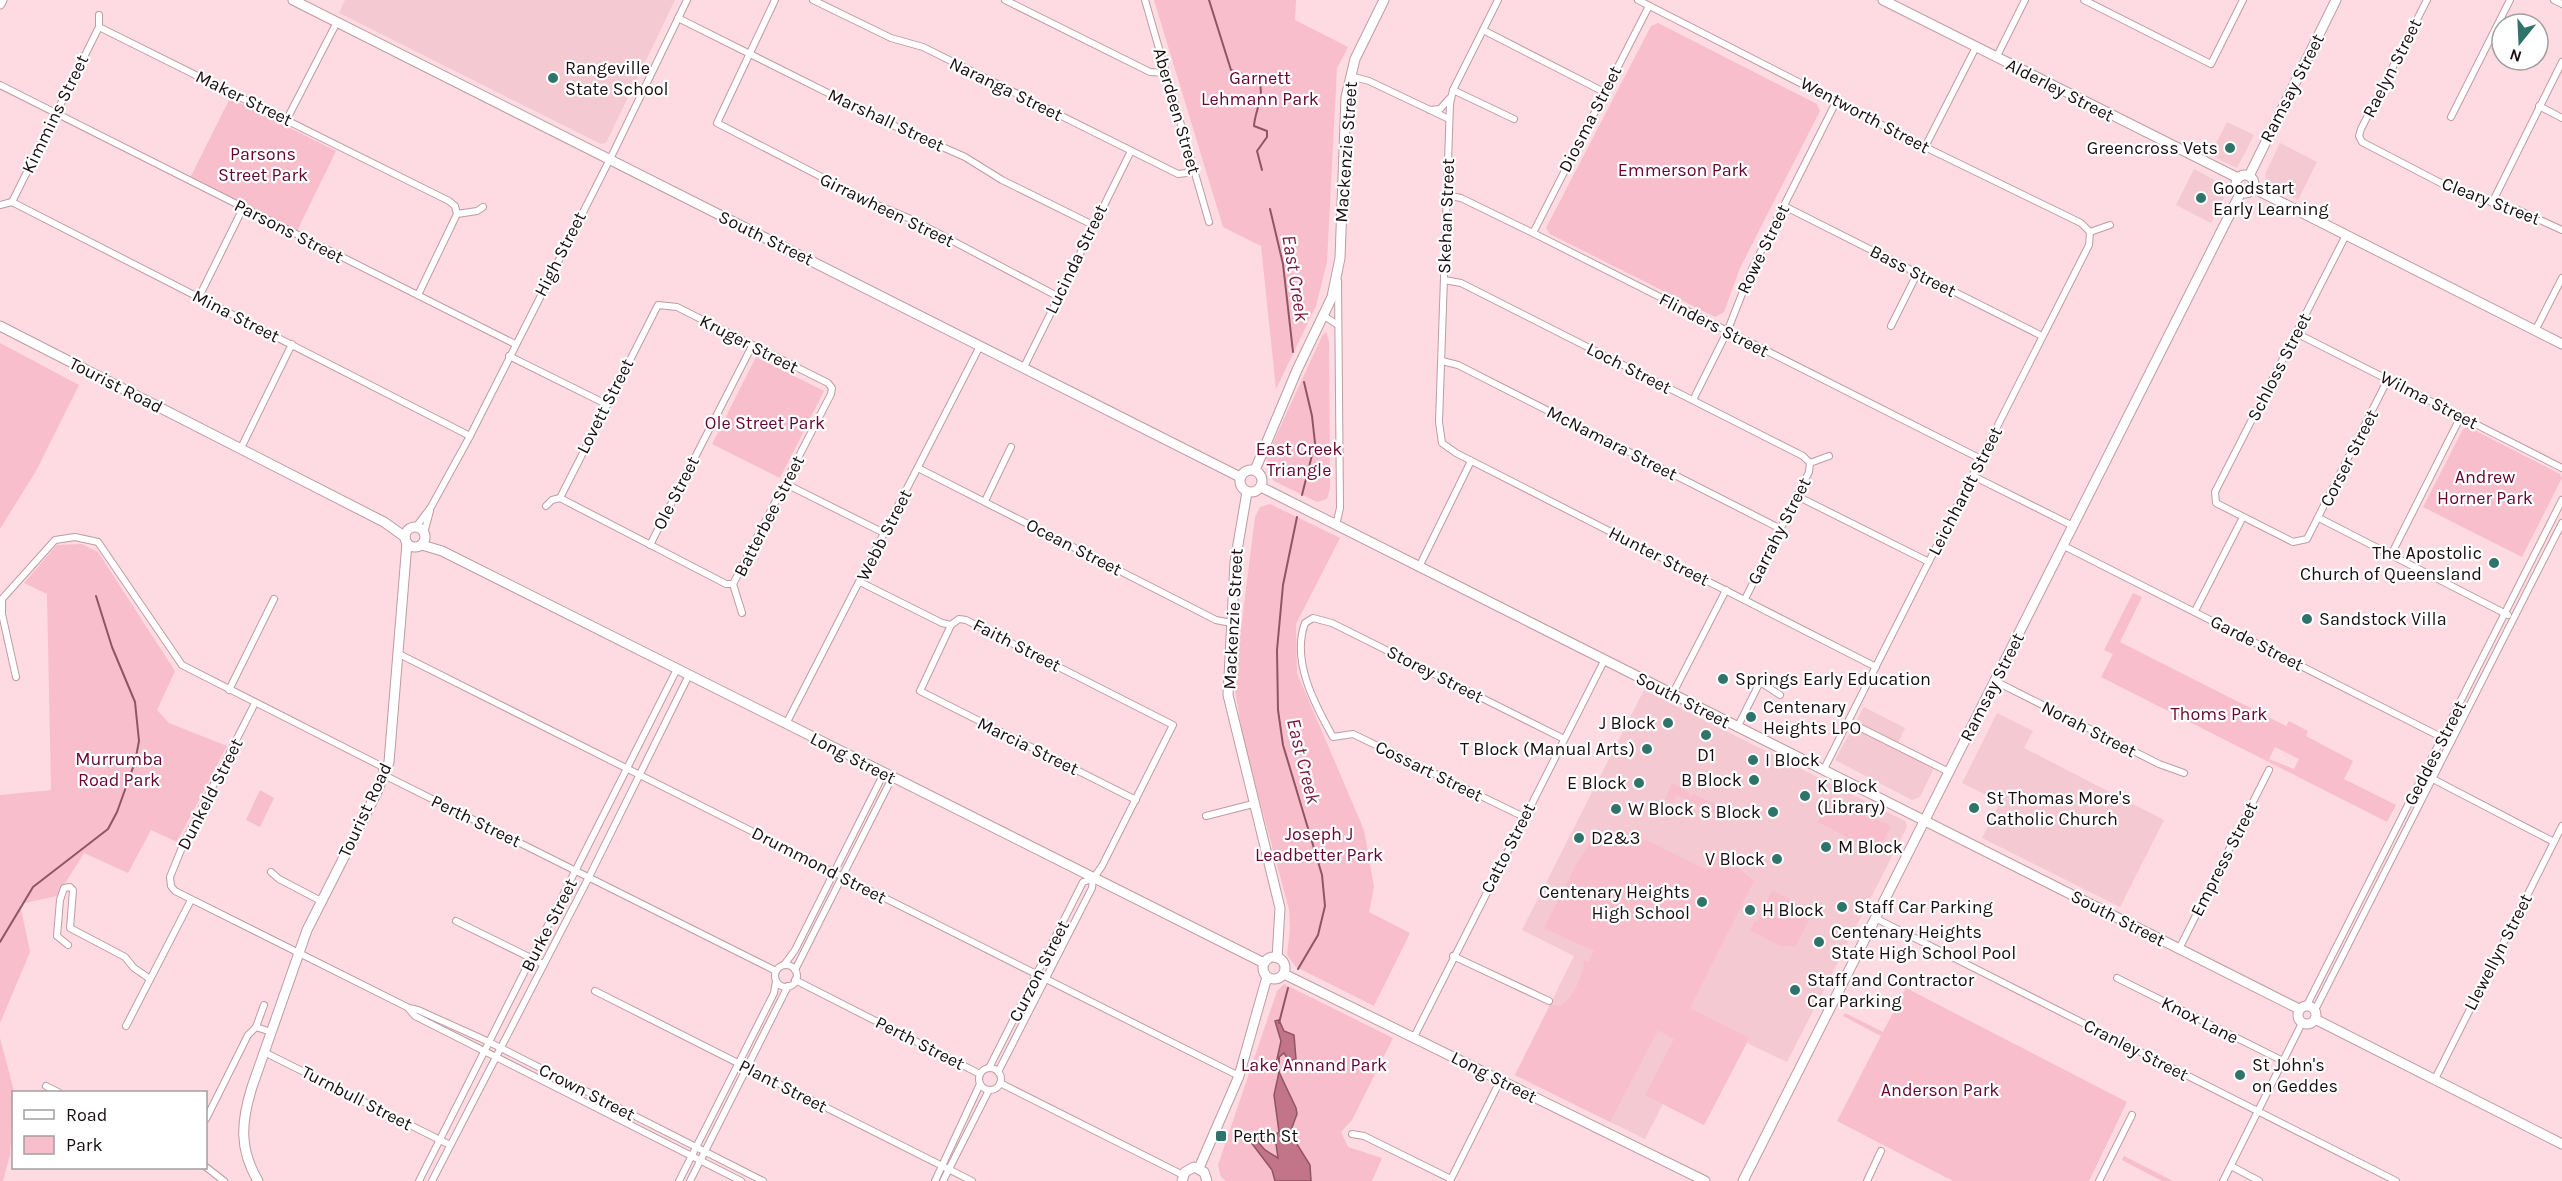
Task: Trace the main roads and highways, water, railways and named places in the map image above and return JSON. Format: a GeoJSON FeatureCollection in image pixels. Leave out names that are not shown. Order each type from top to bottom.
{"type":"FeatureCollection","features":[{"type":"Feature","properties":{"kind":"waterway","name":"East Creek"},"geometry":{"type":"LineString","coordinates":[[1209,0],[1231,70],[1259,80],[1261,86],[1254,126],[1267,131],[1267,137],[1257,151],[1262,170]]}},
{"type":"Feature","properties":{"kind":"waterway","name":"East Creek"},"geometry":{"type":"LineString","coordinates":[[1270,209],[1283,264],[1293,352]]}},
{"type":"Feature","properties":{"kind":"waterway","name":"East Creek"},"geometry":{"type":"LineString","coordinates":[[1302,495],[1315,443],[1312,416],[1304,382]]}},
{"type":"Feature","properties":{"kind":"waterway","name":"East Creek"},"geometry":{"type":"LineString","coordinates":[[1297,517],[1283,585],[1277,650],[1278,710],[1283,745],[1322,875],[1325,906],[1318,935],[1298,969]]}},
{"type":"Feature","properties":{"kind":"waterway"},"geometry":{"type":"LineString","coordinates":[[0,942],[33,887],[108,829],[117,812],[135,762],[139,741],[135,702],[112,647],[96,596]]}},
{"type":"Feature","properties":{"kind":"waterway","name":"East Creek"},"geometry":{"type":"LineString","coordinates":[[1279,1023],[1288,988]]}},
{"type":"Feature","properties":{"kind":"waterway","name":"East Creek"},"geometry":{"type":"LineString","coordinates":[[1279,1058],[1279,1073]]}},
{"type":"Feature","properties":{"kind":"place","name":"Rangeville State School"},"geometry":{"type":"Point","coordinates":[553,78]}},
{"type":"Feature","properties":{"kind":"place","name":"Greencross Vets"},"geometry":{"type":"Point","coordinates":[2230,148]}},
{"type":"Feature","properties":{"kind":"place","name":"Goodstart Early Learning"},"geometry":{"type":"Point","coordinates":[2201,198]}},
{"type":"Feature","properties":{"kind":"place","name":"The Apostolic Church of Queensland"},"geometry":{"type":"Point","coordinates":[2494,563]}},
{"type":"Feature","properties":{"kind":"place","name":"Sandstock Villa"},"geometry":{"type":"Point","coordinates":[2307,619]}},
{"type":"Feature","properties":{"kind":"place","name":"Springs Early Education"},"geometry":{"type":"Point","coordinates":[1723,679]}},
{"type":"Feature","properties":{"kind":"place","name":"Centenary Heights LPO"},"geometry":{"type":"Point","coordinates":[1751,717]}},
{"type":"Feature","properties":{"kind":"place","name":"J Block"},"geometry":{"type":"Point","coordinates":[1668,723]}},
{"type":"Feature","properties":{"kind":"place","name":"D1"},"geometry":{"type":"Point","coordinates":[1706,735]}},
{"type":"Feature","properties":{"kind":"place","name":"T Block (Manual Arts)"},"geometry":{"type":"Point","coordinates":[1647,749]}},
{"type":"Feature","properties":{"kind":"place","name":"I Block"},"geometry":{"type":"Point","coordinates":[1753,760]}},
{"type":"Feature","properties":{"kind":"place","name":"B Block"},"geometry":{"type":"Point","coordinates":[1754,780]}},
{"type":"Feature","properties":{"kind":"place","name":"E Block"},"geometry":{"type":"Point","coordinates":[1639,783]}},
{"type":"Feature","properties":{"kind":"place","name":"K Block (Library)"},"geometry":{"type":"Point","coordinates":[1805,796]}},
{"type":"Feature","properties":{"kind":"place","name":"St Thomas More's Catholic Church"},"geometry":{"type":"Point","coordinates":[1974,808]}},
{"type":"Feature","properties":{"kind":"place","name":"W Block"},"geometry":{"type":"Point","coordinates":[1616,809]}},
{"type":"Feature","properties":{"kind":"place","name":"S Block"},"geometry":{"type":"Point","coordinates":[1773,812]}},
{"type":"Feature","properties":{"kind":"place","name":"D2&3"},"geometry":{"type":"Point","coordinates":[1579,838]}},
{"type":"Feature","properties":{"kind":"place","name":"M Block"},"geometry":{"type":"Point","coordinates":[1826,847]}},
{"type":"Feature","properties":{"kind":"place","name":"V Block"},"geometry":{"type":"Point","coordinates":[1777,859]}},
{"type":"Feature","properties":{"kind":"place","name":"Centenary Heights High School"},"geometry":{"type":"Point","coordinates":[1702,902]}},
{"type":"Feature","properties":{"kind":"place","name":"Staff Car Parking"},"geometry":{"type":"Point","coordinates":[1842,907]}},
{"type":"Feature","properties":{"kind":"place","name":"H Block"},"geometry":{"type":"Point","coordinates":[1750,910]}},
{"type":"Feature","properties":{"kind":"place","name":"Centenary Heights State High School Pool"},"geometry":{"type":"Point","coordinates":[1819,942]}},
{"type":"Feature","properties":{"kind":"place","name":"Staff and Contractor Car Parking"},"geometry":{"type":"Point","coordinates":[1795,990]}},
{"type":"Feature","properties":{"kind":"place","name":"St John's on Geddes"},"geometry":{"type":"Point","coordinates":[2240,1075]}},
{"type":"Feature","properties":{"kind":"place","name":"Perth St"},"geometry":{"type":"Point","coordinates":[1221,1136]}},
{"type":"Feature","properties":{"kind":"park label","name":"Garnett Lehmann Park"},"geometry":{"type":"Point","coordinates":[1260,88]}},
{"type":"Feature","properties":{"kind":"park label","name":"Parsons Street Park"},"geometry":{"type":"Point","coordinates":[263,164]}},
{"type":"Feature","properties":{"kind":"park label","name":"Emmerson Park"},"geometry":{"type":"Point","coordinates":[1683,170]}},
{"type":"Feature","properties":{"kind":"park label","name":"Ole Street Park"},"geometry":{"type":"Point","coordinates":[765,423]}},
{"type":"Feature","properties":{"kind":"park label","name":"East Creek Triangle"},"geometry":{"type":"Point","coordinates":[1299,459]}},
{"type":"Feature","properties":{"kind":"park label","name":"Andrew Horner Park"},"geometry":{"type":"Point","coordinates":[2485,487]}},
{"type":"Feature","properties":{"kind":"park label","name":"Thoms Park"},"geometry":{"type":"Point","coordinates":[2219,714]}},
{"type":"Feature","properties":{"kind":"park label","name":"Murrumba Road Park"},"geometry":{"type":"Point","coordinates":[119,769]}},
{"type":"Feature","properties":{"kind":"park label","name":"Joseph J Leadbetter Park"},"geometry":{"type":"Point","coordinates":[1319,844]}},
{"type":"Feature","properties":{"kind":"park label","name":"Lake Annand Park"},"geometry":{"type":"Point","coordinates":[1314,1065]}},
{"type":"Feature","properties":{"kind":"park label","name":"Anderson Park"},"geometry":{"type":"Point","coordinates":[1940,1090]}}]}
